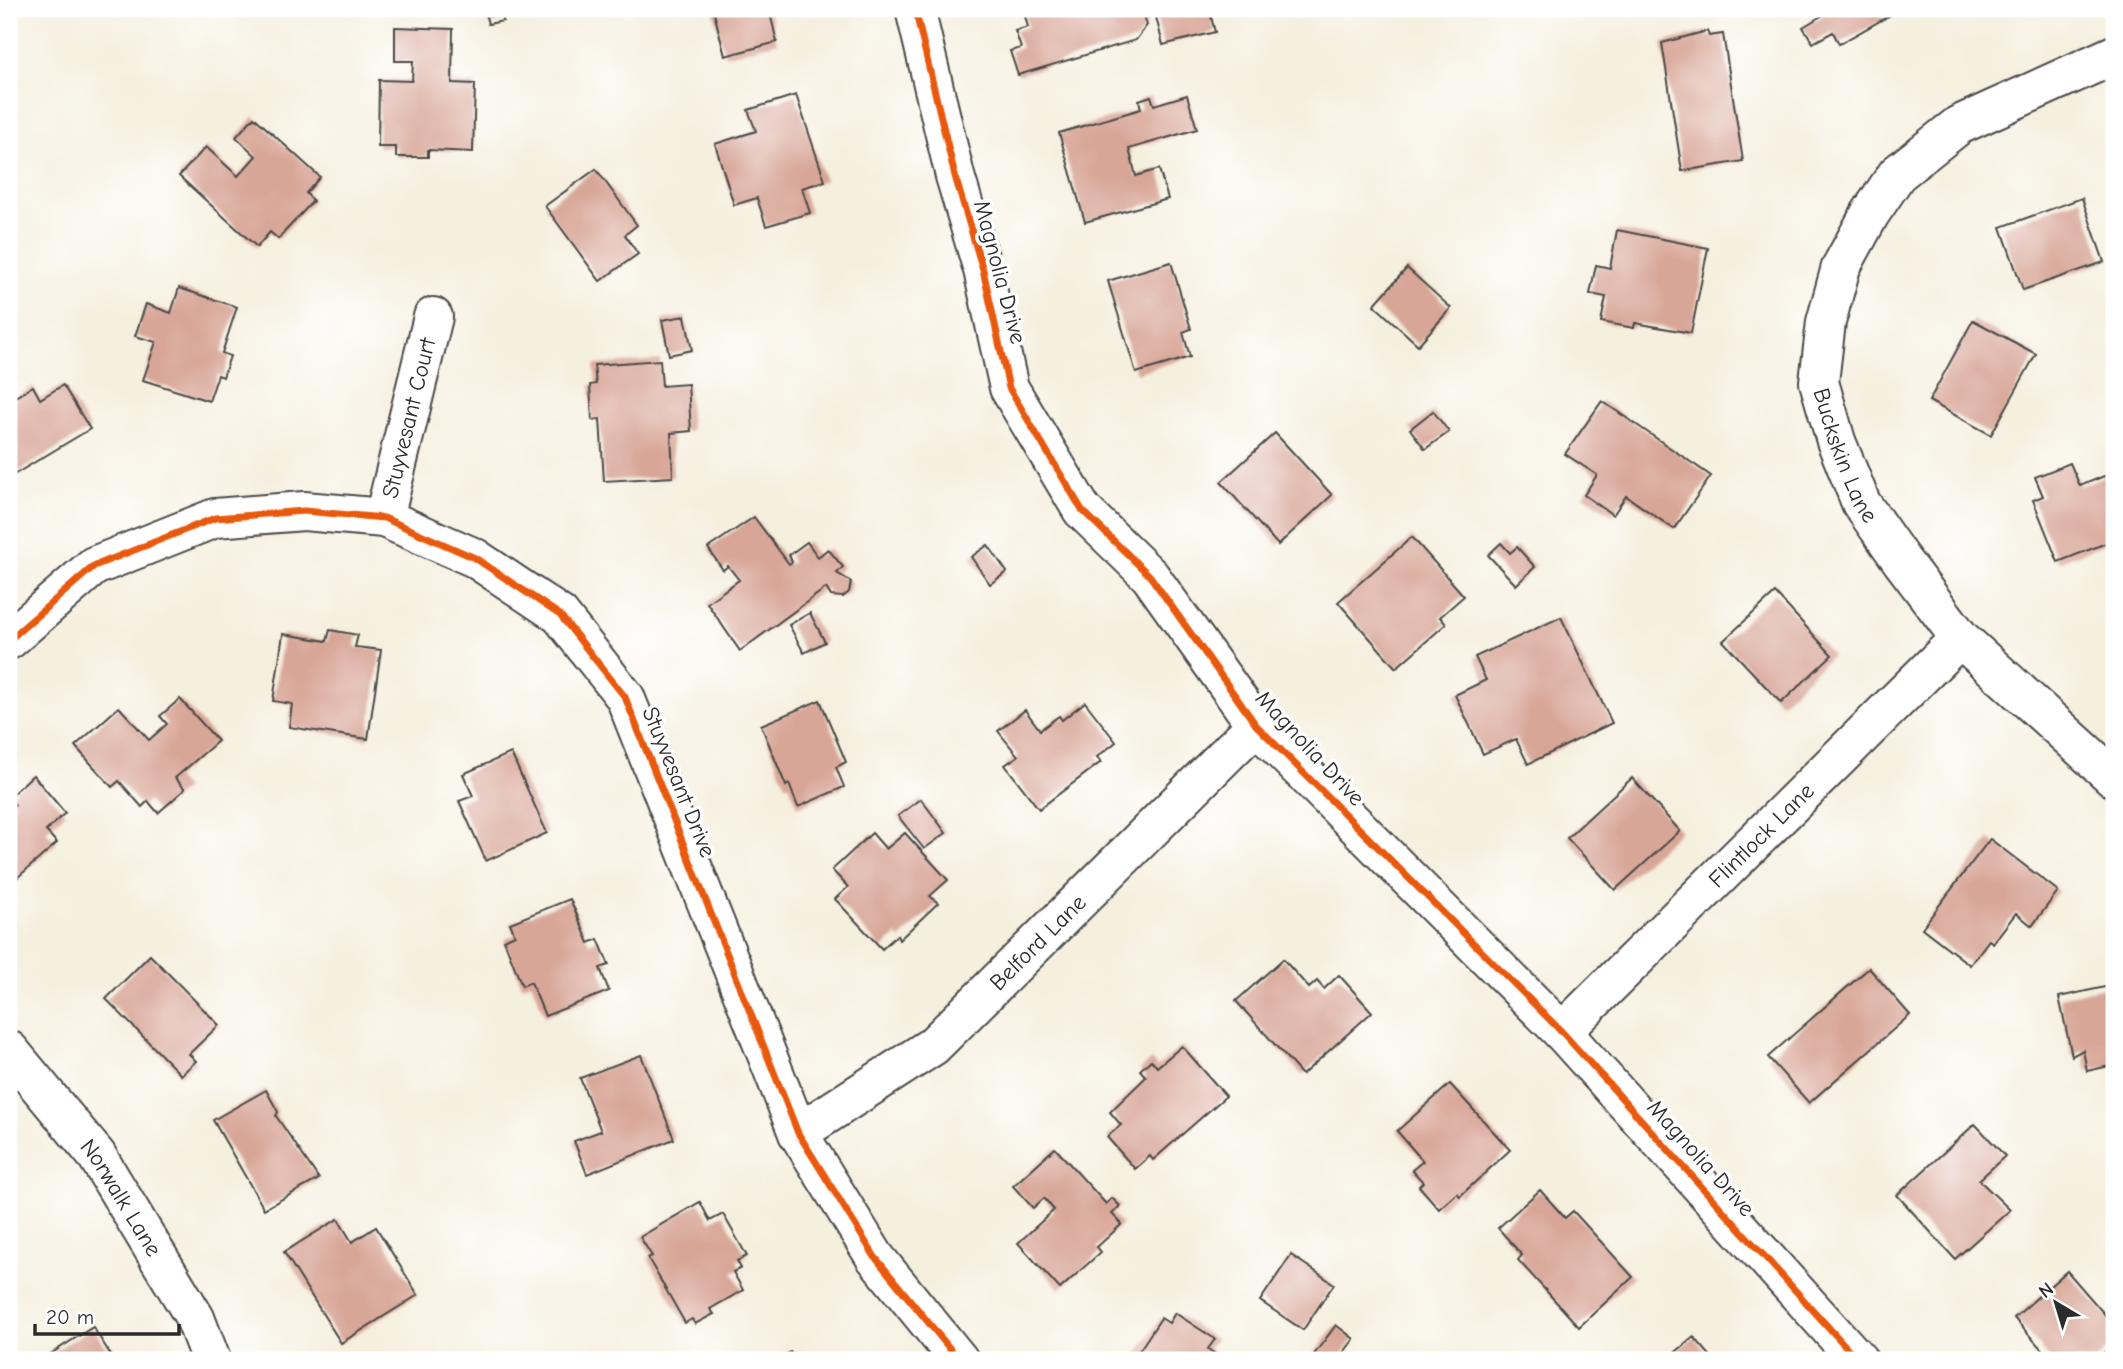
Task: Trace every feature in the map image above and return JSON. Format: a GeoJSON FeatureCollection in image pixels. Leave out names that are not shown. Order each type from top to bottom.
{"type":"FeatureCollection","features":[{"type":"Feature","properties":{"kind":"street","name":"Magnolia Drive"},"geometry":{"type":"LineString","coordinates":[[915,9],[955,176],[983,270],[1009,388],[1082,510],[1150,576],[1256,724],[1562,1032],[1858,1360]]}},
{"type":"Feature","properties":{"kind":"street","name":"Buckskin Lane"},"geometry":{"type":"LineString","coordinates":[[2114,55],[1959,125],[1897,174],[1842,267],[1826,322],[1819,382],[1836,441],[1861,503],[1959,638],[2114,778]]}},
{"type":"Feature","properties":{"kind":"street","name":"Stuyvesant Court"},"geometry":{"type":"LineString","coordinates":[[384,518],[433,317]]}},
{"type":"Feature","properties":{"kind":"street","name":"Stuyvesant Drive"},"geometry":{"type":"LineString","coordinates":[[9,640],[94,566],[215,518],[304,511],[384,518],[475,558],[560,615],[625,697],[798,1133],[875,1257],[959,1360]]}},
{"type":"Feature","properties":{"kind":"street","name":"Flintlock Lane"},"geometry":{"type":"LineString","coordinates":[[1562,1032],[1959,638]]}},
{"type":"Feature","properties":{"kind":"street","name":"Belford Lane"},"geometry":{"type":"LineString","coordinates":[[798,1133],[933,1046],[1256,724]]}},
{"type":"Feature","properties":{"kind":"street","name":"Norwalk Lane"},"geometry":{"type":"LineString","coordinates":[[9,1049],[97,1156],[195,1318],[211,1360]]}},
{"type":"Feature","properties":{"kind":"building"},"geometry":{"type":"Polygon","coordinates":[[[484,9],[500,9],[503,21],[488,24],[484,9]]]}},
{"type":"Feature","properties":{"kind":"building"},"geometry":{"type":"Polygon","coordinates":[[[713,9],[769,9],[777,42],[725,56],[713,9]]]}},
{"type":"Feature","properties":{"kind":"building"},"geometry":{"type":"Polygon","coordinates":[[[1023,9],[1142,9],[1147,25],[1136,40],[1018,75],[1010,51],[1021,48],[1015,31],[1028,27],[1023,9]]]}},
{"type":"Feature","properties":{"kind":"building"},"geometry":{"type":"Polygon","coordinates":[[[1154,9],[1209,9],[1215,32],[1163,45],[1154,9]]]}},
{"type":"Feature","properties":{"kind":"building"},"geometry":{"type":"Polygon","coordinates":[[[1819,9],[1901,9],[1839,44],[1833,32],[1813,43],[1803,27],[1823,15],[1819,9]]]}},
{"type":"Feature","properties":{"kind":"building"},"geometry":{"type":"Polygon","coordinates":[[[395,27],[453,29],[452,83],[475,84],[473,152],[428,150],[428,157],[396,157],[396,147],[378,147],[379,80],[412,81],[413,61],[395,61],[395,27]]]}},
{"type":"Feature","properties":{"kind":"building"},"geometry":{"type":"Polygon","coordinates":[[[1707,31],[1709,36],[1723,34],[1743,161],[1682,171],[1662,43],[1707,31]]]}},
{"type":"Feature","properties":{"kind":"building"},"geometry":{"type":"Polygon","coordinates":[[[796,95],[825,181],[802,188],[810,213],[766,226],[757,198],[734,205],[715,144],[756,131],[748,110],[796,95]]]}},
{"type":"Feature","properties":{"kind":"building"},"geometry":{"type":"Polygon","coordinates":[[[1187,95],[1197,129],[1129,149],[1136,176],[1159,169],[1168,199],[1085,222],[1059,133],[1141,109],[1139,100],[1151,96],[1154,105],[1187,95]]]}},
{"type":"Feature","properties":{"kind":"building"},"geometry":{"type":"Polygon","coordinates":[[[254,117],[320,177],[306,193],[313,201],[278,239],[270,232],[257,247],[179,176],[206,147],[238,176],[256,156],[236,137],[254,117]]]}},
{"type":"Feature","properties":{"kind":"building"},"geometry":{"type":"Polygon","coordinates":[[[596,169],[637,225],[625,235],[638,254],[600,281],[545,206],[596,169]]]}},
{"type":"Feature","properties":{"kind":"building"},"geometry":{"type":"Polygon","coordinates":[[[2082,198],[2104,262],[2023,290],[2001,227],[2082,198]]]}},
{"type":"Feature","properties":{"kind":"building"},"geometry":{"type":"Polygon","coordinates":[[[1617,230],[1708,248],[1691,333],[1635,323],[1634,328],[1601,322],[1606,297],[1590,294],[1596,265],[1610,268],[1617,230]]]}},
{"type":"Feature","properties":{"kind":"building"},"geometry":{"type":"Polygon","coordinates":[[[1171,262],[1191,329],[1183,332],[1190,357],[1136,373],[1108,281],[1171,262]]]}},
{"type":"Feature","properties":{"kind":"building"},"geometry":{"type":"Polygon","coordinates":[[[1407,268],[1451,308],[1418,345],[1374,305],[1407,268]]]}},
{"type":"Feature","properties":{"kind":"building"},"geometry":{"type":"Polygon","coordinates":[[[179,288],[237,307],[222,353],[230,356],[223,377],[218,375],[209,401],[143,380],[156,342],[135,336],[146,304],[171,313],[179,288]]]}},
{"type":"Feature","properties":{"kind":"building"},"geometry":{"type":"Polygon","coordinates":[[[685,316],[692,350],[669,355],[662,320],[685,316]]]}},
{"type":"Feature","properties":{"kind":"building"},"geometry":{"type":"Polygon","coordinates":[[[1973,320],[2036,354],[1991,435],[1929,401],[1973,320]]]}},
{"type":"Feature","properties":{"kind":"building"},"geometry":{"type":"Polygon","coordinates":[[[660,360],[662,386],[688,384],[691,431],[671,433],[673,477],[604,481],[600,419],[592,420],[590,385],[596,384],[594,365],[660,360]]]}},
{"type":"Feature","properties":{"kind":"building"},"geometry":{"type":"Polygon","coordinates":[[[63,385],[90,429],[10,477],[9,401],[33,386],[40,399],[63,385]]]}},
{"type":"Feature","properties":{"kind":"building"},"geometry":{"type":"Polygon","coordinates":[[[1602,401],[1711,476],[1674,529],[1626,496],[1613,515],[1584,495],[1597,475],[1565,454],[1602,401]]]}},
{"type":"Feature","properties":{"kind":"building"},"geometry":{"type":"Polygon","coordinates":[[[1433,411],[1449,432],[1425,449],[1410,429],[1433,411]]]}},
{"type":"Feature","properties":{"kind":"building"},"geometry":{"type":"Polygon","coordinates":[[[1275,433],[1332,495],[1278,545],[1221,482],[1275,433]]]}},
{"type":"Feature","properties":{"kind":"building"},"geometry":{"type":"Polygon","coordinates":[[[2070,463],[2080,486],[2114,472],[2114,540],[2058,562],[2033,500],[2043,496],[2035,477],[2070,463]]]}},
{"type":"Feature","properties":{"kind":"building"},"geometry":{"type":"Polygon","coordinates":[[[754,517],[789,564],[792,562],[789,555],[807,542],[818,557],[828,549],[843,567],[837,573],[851,582],[849,592],[843,597],[831,596],[826,588],[740,651],[707,603],[739,580],[728,566],[723,570],[708,548],[754,517]]]}},
{"type":"Feature","properties":{"kind":"building"},"geometry":{"type":"Polygon","coordinates":[[[1412,537],[1464,596],[1440,617],[1446,624],[1396,668],[1338,602],[1412,537]]]}},
{"type":"Feature","properties":{"kind":"building"},"geometry":{"type":"Polygon","coordinates":[[[1501,543],[1510,553],[1517,547],[1535,567],[1516,585],[1488,555],[1501,543]]]}},
{"type":"Feature","properties":{"kind":"building"},"geometry":{"type":"Polygon","coordinates":[[[988,545],[1007,572],[990,584],[971,557],[988,545]]]}},
{"type":"Feature","properties":{"kind":"building"},"geometry":{"type":"Polygon","coordinates":[[[1775,593],[1832,655],[1781,703],[1723,641],[1775,593]]]}},
{"type":"Feature","properties":{"kind":"building"},"geometry":{"type":"Polygon","coordinates":[[[810,613],[825,642],[804,653],[789,625],[810,613]]]}},
{"type":"Feature","properties":{"kind":"building"},"geometry":{"type":"Polygon","coordinates":[[[1561,617],[1612,723],[1528,764],[1516,739],[1483,754],[1455,695],[1486,680],[1475,657],[1561,617]]]}},
{"type":"Feature","properties":{"kind":"building"},"geometry":{"type":"Polygon","coordinates":[[[330,630],[358,635],[355,647],[381,650],[368,739],[289,727],[292,704],[273,701],[283,634],[327,641],[330,630]]]}},
{"type":"Feature","properties":{"kind":"building"},"geometry":{"type":"Polygon","coordinates":[[[180,699],[218,741],[175,778],[185,789],[158,813],[148,801],[142,807],[119,781],[112,787],[75,746],[119,707],[149,740],[167,724],[160,716],[180,699]]]}},
{"type":"Feature","properties":{"kind":"building"},"geometry":{"type":"Polygon","coordinates":[[[820,700],[846,762],[836,767],[844,787],[798,807],[789,784],[786,786],[761,725],[820,700]]]}},
{"type":"Feature","properties":{"kind":"building"},"geometry":{"type":"Polygon","coordinates":[[[1085,702],[1116,742],[1097,757],[1101,762],[1039,809],[1005,765],[1018,756],[998,731],[1025,710],[1040,730],[1059,716],[1062,720],[1085,702]]]}},
{"type":"Feature","properties":{"kind":"building"},"geometry":{"type":"Polygon","coordinates":[[[511,753],[547,833],[486,861],[459,801],[473,796],[463,774],[511,753]]]}},
{"type":"Feature","properties":{"kind":"building"},"geometry":{"type":"Polygon","coordinates":[[[33,775],[65,813],[46,831],[57,843],[9,885],[9,811],[15,805],[9,797],[33,775]]]}},
{"type":"Feature","properties":{"kind":"building"},"geometry":{"type":"Polygon","coordinates":[[[1632,778],[1680,831],[1615,890],[1567,838],[1632,778]]]}},
{"type":"Feature","properties":{"kind":"building"},"geometry":{"type":"Polygon","coordinates":[[[921,799],[946,833],[924,849],[898,816],[921,799]]]}},
{"type":"Feature","properties":{"kind":"building"},"geometry":{"type":"Polygon","coordinates":[[[872,833],[886,849],[905,833],[948,880],[930,896],[938,903],[899,940],[897,935],[882,949],[835,899],[848,887],[832,870],[872,833]]]}},
{"type":"Feature","properties":{"kind":"building"},"geometry":{"type":"Polygon","coordinates":[[[1990,839],[2058,891],[2032,926],[2016,913],[1993,943],[1989,940],[1970,965],[1922,928],[1990,839]]]}},
{"type":"Feature","properties":{"kind":"building"},"geometry":{"type":"Polygon","coordinates":[[[570,899],[589,943],[598,939],[609,965],[600,968],[609,991],[545,1016],[531,982],[522,986],[504,940],[515,935],[510,923],[570,899]]]}},
{"type":"Feature","properties":{"kind":"building"},"geometry":{"type":"Polygon","coordinates":[[[150,955],[219,1025],[189,1054],[196,1061],[181,1075],[106,999],[150,955]]]}},
{"type":"Feature","properties":{"kind":"building"},"geometry":{"type":"Polygon","coordinates":[[[1283,959],[1309,988],[1317,981],[1324,989],[1339,975],[1372,1012],[1302,1075],[1236,1001],[1283,959]]]}},
{"type":"Feature","properties":{"kind":"building"},"geometry":{"type":"Polygon","coordinates":[[[1869,968],[1910,1015],[1809,1103],[1768,1057],[1869,968]]]}},
{"type":"Feature","properties":{"kind":"building"},"geometry":{"type":"Polygon","coordinates":[[[2114,985],[2114,1065],[2087,1071],[2083,1050],[2072,1056],[2059,997],[2114,985]]]}},
{"type":"Feature","properties":{"kind":"building"},"geometry":{"type":"Polygon","coordinates":[[[1182,1046],[1226,1096],[1153,1160],[1150,1156],[1135,1169],[1107,1137],[1121,1125],[1110,1112],[1146,1077],[1140,1070],[1151,1060],[1157,1067],[1182,1046]]]}},
{"type":"Feature","properties":{"kind":"building"},"geometry":{"type":"Polygon","coordinates":[[[641,1055],[674,1139],[587,1174],[574,1141],[601,1131],[580,1078],[641,1055]]]}},
{"type":"Feature","properties":{"kind":"building"},"geometry":{"type":"Polygon","coordinates":[[[1450,1084],[1510,1150],[1460,1196],[1457,1193],[1439,1209],[1419,1186],[1423,1182],[1412,1170],[1423,1161],[1397,1131],[1450,1084]]]}},
{"type":"Feature","properties":{"kind":"building"},"geometry":{"type":"Polygon","coordinates":[[[266,1090],[278,1112],[276,1116],[319,1179],[264,1209],[213,1120],[266,1090]]]}},
{"type":"Feature","properties":{"kind":"building"},"geometry":{"type":"Polygon","coordinates":[[[1975,1124],[2005,1156],[1979,1180],[2010,1210],[1955,1259],[1897,1195],[1975,1124]]]}},
{"type":"Feature","properties":{"kind":"building"},"geometry":{"type":"Polygon","coordinates":[[[1055,1148],[1106,1204],[1112,1198],[1120,1206],[1112,1214],[1122,1224],[1097,1247],[1101,1252],[1060,1289],[1018,1243],[1054,1210],[1044,1198],[1033,1208],[1013,1186],[1055,1148]]]}},
{"type":"Feature","properties":{"kind":"building"},"geometry":{"type":"Polygon","coordinates":[[[1540,1190],[1565,1218],[1573,1211],[1633,1277],[1579,1327],[1518,1260],[1522,1255],[1498,1228],[1540,1190]]]}},
{"type":"Feature","properties":{"kind":"building"},"geometry":{"type":"Polygon","coordinates":[[[700,1202],[710,1221],[723,1214],[747,1256],[737,1261],[741,1268],[733,1272],[743,1290],[710,1309],[714,1314],[695,1324],[692,1319],[685,1323],[648,1258],[652,1256],[640,1237],[700,1202]]]}},
{"type":"Feature","properties":{"kind":"building"},"geometry":{"type":"Polygon","coordinates":[[[338,1219],[352,1242],[376,1227],[418,1295],[341,1343],[284,1252],[338,1219]]]}},
{"type":"Feature","properties":{"kind":"building"},"geometry":{"type":"Polygon","coordinates":[[[1291,1255],[1334,1284],[1303,1330],[1260,1301],[1291,1255]]]}},
{"type":"Feature","properties":{"kind":"building"},"geometry":{"type":"Polygon","coordinates":[[[2067,1271],[2114,1325],[2114,1344],[2096,1360],[2051,1360],[2014,1318],[2067,1271]]]}},
{"type":"Feature","properties":{"kind":"building"},"geometry":{"type":"Polygon","coordinates":[[[1175,1313],[1215,1339],[1208,1349],[1224,1360],[1133,1360],[1161,1318],[1169,1323],[1175,1313]]]}},
{"type":"Feature","properties":{"kind":"building"},"geometry":{"type":"Polygon","coordinates":[[[1336,1325],[1354,1339],[1338,1360],[1310,1360],[1336,1325]]]}},
{"type":"Feature","properties":{"kind":"building"},"geometry":{"type":"Polygon","coordinates":[[[93,1327],[114,1360],[41,1360],[93,1327]]]}},
{"type":"Feature","properties":{"kind":"building"},"geometry":{"type":"Polygon","coordinates":[[[1694,1337],[1714,1360],[1666,1360],[1694,1337]]]}},
{"type":"Feature","properties":{"kind":"building"},"geometry":{"type":"Polygon","coordinates":[[[790,1352],[797,1360],[779,1360],[790,1352]]]}},
{"type":"Feature","properties":{"kind":"cycle path"},"geometry":{"type":"LineString","coordinates":[[915,9],[955,176],[983,270],[1009,388],[1082,510],[1150,576],[1256,725],[1562,1032],[1858,1360]]}},
{"type":"Feature","properties":{"kind":"cycle path"},"geometry":{"type":"LineString","coordinates":[[9,640],[94,566],[215,518],[304,511],[384,518],[475,558],[560,615],[625,697],[798,1133],[875,1257],[959,1360]]}}]}
